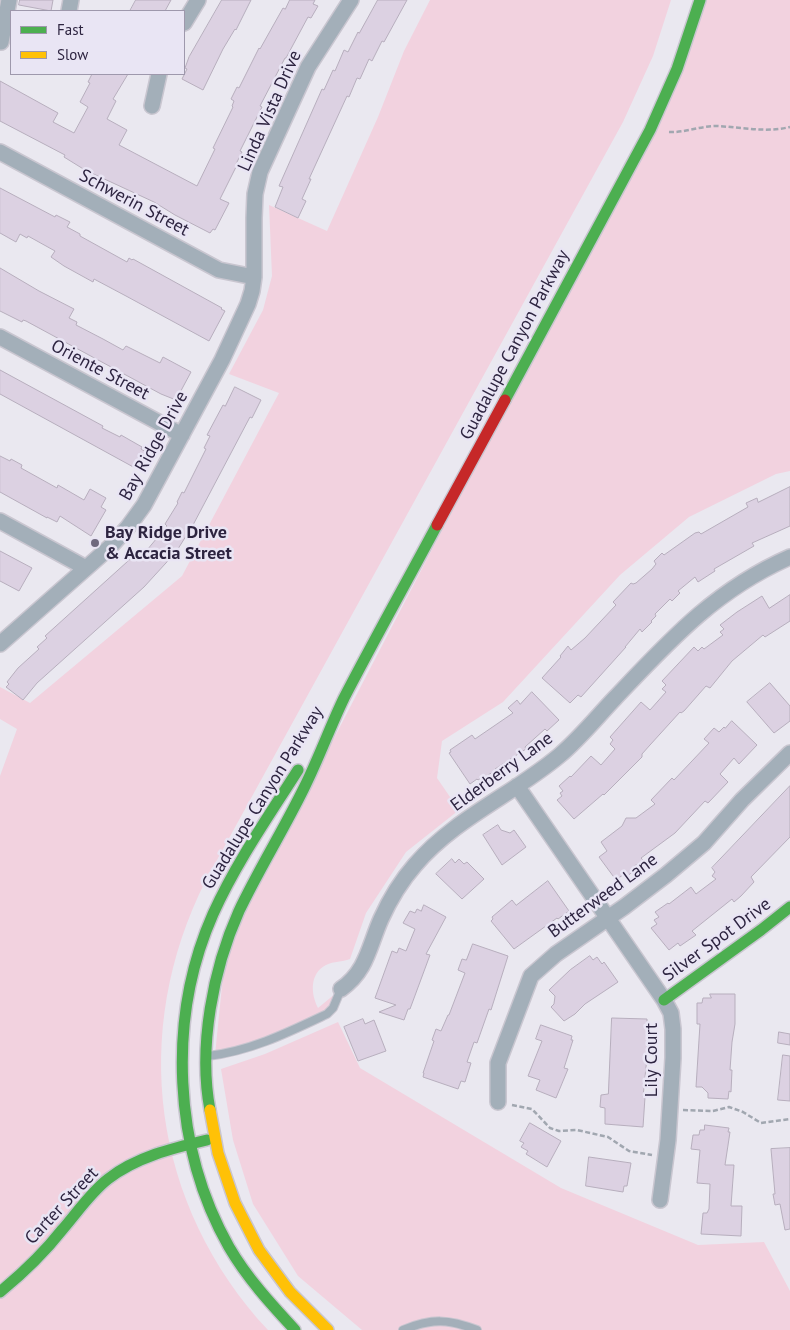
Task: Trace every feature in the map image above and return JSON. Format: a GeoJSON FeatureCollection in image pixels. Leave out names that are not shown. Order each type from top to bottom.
{"type":"FeatureCollection","features":[{"type":"Feature","properties":{"kind":"main road","name":"Guadalupe Canyon Parkway"},"geometry":{"type":"LineString","coordinates":[[295,1330],[261,1294],[232,1252],[221,1232],[204,1192],[190,1144],[185,1112],[182,1051],[184,1021],[191,983],[203,938],[213,913],[237,866],[344,699],[650,130],[677,69],[700,0]]}},
{"type":"Feature","properties":{"kind":"main road","name":"Guadalupe Canyon Parkway"},"geometry":{"type":"LineString","coordinates":[[328,1330],[292,1295],[275,1275],[242,1220],[230,1192],[214,1138],[208,1094],[206,1056],[211,1004],[217,975],[231,932],[243,904],[306,785],[344,699]]}},
{"type":"Feature","properties":{"kind":"main road","name":"Silver Spot Drive"},"geometry":{"type":"LineString","coordinates":[[664,1000],[790,907]]}},
{"type":"Feature","properties":{"kind":"main road","name":"Carter Street"},"geometry":{"type":"LineString","coordinates":[[0,1292],[40,1256],[88,1199],[108,1179],[142,1159],[214,1138]]}},
{"type":"Feature","properties":{"kind":"street"},"geometry":{"type":"LineString","coordinates":[[4,43],[9,0]]}},
{"type":"Feature","properties":{"kind":"street"},"geometry":{"type":"LineString","coordinates":[[185,21],[198,0]]}},
{"type":"Feature","properties":{"kind":"street","name":"Linda Vista Drive"},"geometry":{"type":"LineString","coordinates":[[254,278],[255,202],[260,172],[308,67],[351,0]]}},
{"type":"Feature","properties":{"kind":"street"},"geometry":{"type":"LineString","coordinates":[[152,106],[160,75]]}},
{"type":"Feature","properties":{"kind":"street","name":"Schwerin Street"},"geometry":{"type":"LineString","coordinates":[[0,152],[219,270],[254,278]]}},
{"type":"Feature","properties":{"kind":"street","name":"Bay Ridge Drive"},"geometry":{"type":"LineString","coordinates":[[0,644],[110,547],[144,505],[222,360],[248,304],[254,278]]}},
{"type":"Feature","properties":{"kind":"street","name":"Oriente Street"},"geometry":{"type":"LineString","coordinates":[[0,337],[182,435]]}},
{"type":"Feature","properties":{"kind":"street"},"geometry":{"type":"LineString","coordinates":[[0,521],[86,568]]}},
{"type":"Feature","properties":{"kind":"street","name":"Elderberry Lane"},"geometry":{"type":"LineString","coordinates":[[341,989],[355,978],[361,970],[386,908],[399,885],[416,864],[449,833],[563,753],[692,619],[744,580],[790,557]]}},
{"type":"Feature","properties":{"kind":"street","name":"Butterweed Lane"},"geometry":{"type":"LineString","coordinates":[[498,1102],[498,1063],[531,976],[556,954],[666,875],[704,843],[742,800],[790,753]]}},
{"type":"Feature","properties":{"kind":"street","name":"Lily Court"},"geometry":{"type":"LineString","coordinates":[[517,786],[664,1000],[670,1013],[673,1028],[670,1109],[660,1200]]}},
{"type":"Feature","properties":{"kind":"lane"},"geometry":{"type":"LineString","coordinates":[[206,1056],[225,1053],[269,1040],[327,1014],[333,1008],[341,989]]}},
{"type":"Feature","properties":{"kind":"lane"},"geometry":{"type":"LineString","coordinates":[[403,1330],[440,1320],[454,1322],[478,1330]]}},
{"type":"Feature","properties":{"kind":"path"},"geometry":{"type":"LineString","coordinates":[[650,130],[673,132],[716,126],[757,131],[790,127]]}},
{"type":"Feature","properties":{"kind":"path"},"geometry":{"type":"LineString","coordinates":[[498,1102],[532,1109],[550,1128],[559,1131],[578,1130],[608,1137],[629,1151],[666,1158]]}},
{"type":"Feature","properties":{"kind":"path"},"geometry":{"type":"LineString","coordinates":[[670,1109],[713,1111],[729,1107],[743,1112],[761,1123],[790,1119]]}},
{"type":"Feature","properties":{"kind":"shaded area"},"geometry":{"type":"Polygon","coordinates":[[[430,0],[671,0],[653,56],[623,122],[206,880],[182,938],[167,997],[161,1056],[165,1115],[177,1173],[199,1228],[229,1281],[268,1330],[0,1330],[0,776],[17,729],[0,719],[0,687],[30,703],[182,576],[279,393],[229,374],[263,310],[272,276],[269,205],[327,231],[378,117],[404,51],[430,0]]]}},
{"type":"Feature","properties":{"kind":"shaded area"},"geometry":{"type":"Polygon","coordinates":[[[700,0],[790,0],[790,471],[776,474],[689,517],[620,575],[503,702],[442,741],[437,778],[459,810],[406,852],[366,913],[350,959],[326,965],[320,969],[314,979],[314,997],[318,1008],[341,989],[333,1008],[283,1035],[215,1055],[226,946],[640,149],[700,0]]]}},
{"type":"Feature","properties":{"kind":"shaded area"},"geometry":{"type":"Polygon","coordinates":[[[338,1022],[360,1068],[561,1188],[698,1245],[764,1242],[790,1291],[790,1330],[362,1330],[298,1276],[253,1204],[233,1140],[221,1069],[265,1054],[338,1022]]]}},
{"type":"Feature","properties":{"kind":"building"},"geometry":{"type":"Polygon","coordinates":[[[20,0],[53,0],[51,10],[19,5],[20,0]]]}},
{"type":"Feature","properties":{"kind":"building"},"geometry":{"type":"Polygon","coordinates":[[[136,0],[171,0],[166,10],[131,10],[136,0]]]}},
{"type":"Feature","properties":{"kind":"building"},"geometry":{"type":"Polygon","coordinates":[[[222,0],[251,0],[236,30],[223,49],[203,90],[182,79],[187,69],[185,68],[189,57],[222,0]]]}},
{"type":"Feature","properties":{"kind":"building"},"geometry":{"type":"Polygon","coordinates":[[[290,0],[315,0],[313,4],[318,6],[311,18],[308,17],[260,106],[262,107],[240,151],[242,152],[237,165],[220,199],[229,203],[215,230],[213,229],[210,233],[154,202],[85,170],[64,157],[65,155],[0,121],[0,81],[58,113],[53,122],[74,133],[88,107],[80,102],[90,83],[88,82],[92,75],[127,75],[113,99],[116,101],[107,119],[127,130],[119,145],[197,186],[233,107],[234,101],[231,99],[283,8],[285,9],[290,0]]]}},
{"type":"Feature","properties":{"kind":"building"},"geometry":{"type":"Polygon","coordinates":[[[378,0],[407,0],[384,42],[382,41],[372,61],[369,59],[360,79],[357,78],[349,97],[347,96],[309,179],[311,179],[302,199],[306,201],[298,218],[275,207],[283,187],[279,186],[322,89],[324,90],[333,70],[335,71],[344,50],[348,52],[378,0]]]}},
{"type":"Feature","properties":{"kind":"building"},"geometry":{"type":"Polygon","coordinates":[[[0,188],[55,217],[56,215],[70,222],[67,227],[127,262],[129,258],[133,259],[222,308],[225,311],[209,341],[94,279],[93,282],[64,266],[51,257],[55,251],[28,236],[27,238],[20,234],[16,242],[0,233],[0,188]]]}},
{"type":"Feature","properties":{"kind":"building"},"geometry":{"type":"Polygon","coordinates":[[[0,268],[74,309],[69,318],[77,322],[76,325],[123,350],[126,346],[160,363],[163,357],[191,372],[176,400],[161,394],[26,321],[23,320],[22,322],[0,311],[0,268]]]}},
{"type":"Feature","properties":{"kind":"building"},"geometry":{"type":"Polygon","coordinates":[[[0,370],[103,426],[102,428],[120,437],[121,435],[142,447],[141,449],[146,452],[137,469],[0,394],[0,370]]]}},
{"type":"Feature","properties":{"kind":"building"},"geometry":{"type":"Polygon","coordinates":[[[235,387],[261,400],[252,418],[250,417],[193,525],[176,552],[144,587],[37,683],[23,700],[6,687],[9,684],[7,682],[18,668],[39,649],[37,647],[47,638],[45,636],[138,552],[142,556],[167,526],[165,524],[178,503],[182,492],[184,493],[206,449],[204,448],[210,436],[207,435],[235,387]]]}},
{"type":"Feature","properties":{"kind":"building"},"geometry":{"type":"Polygon","coordinates":[[[0,456],[10,461],[11,459],[22,465],[21,468],[57,488],[58,485],[84,500],[90,489],[106,498],[101,507],[106,510],[91,536],[60,516],[57,522],[47,518],[0,492],[0,456]]]}},
{"type":"Feature","properties":{"kind":"building"},"geometry":{"type":"Polygon","coordinates":[[[790,487],[790,526],[752,543],[754,546],[714,569],[715,571],[698,582],[695,577],[678,591],[680,593],[672,601],[670,599],[655,614],[656,616],[652,622],[642,632],[640,629],[581,697],[578,695],[570,703],[542,678],[561,657],[568,646],[571,650],[616,605],[613,602],[631,583],[636,583],[652,569],[656,564],[654,561],[662,553],[664,555],[695,533],[699,532],[701,534],[748,507],[746,503],[757,498],[758,502],[790,487]]]}},
{"type":"Feature","properties":{"kind":"building"},"geometry":{"type":"Polygon","coordinates":[[[0,551],[32,568],[19,591],[0,581],[0,551]]]}},
{"type":"Feature","properties":{"kind":"building"},"geometry":{"type":"Polygon","coordinates":[[[790,595],[790,621],[765,637],[763,635],[732,661],[710,688],[706,686],[684,711],[680,712],[642,754],[642,757],[604,795],[574,819],[557,800],[562,796],[560,793],[563,791],[559,786],[571,777],[591,756],[601,765],[615,749],[610,744],[613,740],[610,737],[641,702],[650,710],[666,692],[662,689],[666,685],[662,681],[694,647],[698,651],[702,647],[704,649],[723,635],[720,632],[724,629],[720,625],[762,596],[769,608],[790,595]]]}},
{"type":"Feature","properties":{"kind":"building"},"geometry":{"type":"Polygon","coordinates":[[[770,683],[790,706],[790,721],[774,733],[747,702],[770,683]]]}},
{"type":"Feature","properties":{"kind":"building"},"geometry":{"type":"Polygon","coordinates":[[[532,692],[559,720],[547,731],[545,729],[525,747],[526,749],[485,777],[477,779],[470,784],[449,753],[451,752],[450,750],[472,735],[475,739],[513,713],[508,708],[517,700],[520,704],[532,692]]]}},
{"type":"Feature","properties":{"kind":"building"},"geometry":{"type":"Polygon","coordinates":[[[732,721],[757,745],[739,764],[734,758],[720,774],[728,782],[708,803],[705,801],[675,833],[641,858],[643,860],[633,867],[635,870],[626,877],[624,874],[616,880],[599,857],[607,851],[601,842],[622,826],[626,818],[636,818],[655,804],[651,800],[672,778],[674,780],[709,743],[704,739],[714,728],[719,732],[732,721]]]}},
{"type":"Feature","properties":{"kind":"building"},"geometry":{"type":"Polygon","coordinates":[[[790,786],[790,837],[751,877],[754,882],[741,896],[734,902],[732,899],[692,931],[696,935],[680,946],[678,943],[669,950],[651,928],[657,924],[654,920],[659,917],[655,912],[691,887],[696,894],[716,879],[712,876],[715,872],[712,868],[790,786]]]}},
{"type":"Feature","properties":{"kind":"building"},"geometry":{"type":"Polygon","coordinates":[[[498,825],[501,830],[510,833],[514,830],[526,847],[502,865],[483,835],[498,825]]]}},
{"type":"Feature","properties":{"kind":"building"},"geometry":{"type":"Polygon","coordinates":[[[452,859],[455,863],[459,859],[464,864],[467,862],[484,879],[462,899],[436,874],[452,859]]]}},
{"type":"Feature","properties":{"kind":"building"},"geometry":{"type":"Polygon","coordinates":[[[548,881],[569,911],[514,949],[491,921],[492,917],[512,900],[516,905],[548,881]]]}},
{"type":"Feature","properties":{"kind":"building"},"geometry":{"type":"Polygon","coordinates":[[[424,905],[446,917],[426,954],[430,955],[404,1020],[379,1012],[396,1005],[375,998],[392,951],[397,953],[399,948],[406,951],[415,929],[403,923],[410,911],[415,913],[417,909],[421,911],[424,905]]]}},
{"type":"Feature","properties":{"kind":"building"},"geometry":{"type":"Polygon","coordinates":[[[473,944],[508,956],[491,1010],[489,1009],[477,1043],[474,1042],[467,1062],[471,1063],[465,1082],[461,1081],[458,1089],[423,1077],[423,1073],[436,1029],[441,1031],[465,973],[458,970],[462,959],[466,960],[473,944]]]}},
{"type":"Feature","properties":{"kind":"building"},"geometry":{"type":"Polygon","coordinates":[[[590,956],[593,960],[597,957],[602,964],[604,962],[618,982],[564,1021],[551,1007],[554,1004],[555,996],[549,990],[570,970],[590,956]]]}},
{"type":"Feature","properties":{"kind":"building"},"geometry":{"type":"Polygon","coordinates":[[[710,994],[735,994],[735,1024],[730,1070],[732,1070],[731,1092],[729,1091],[728,1099],[708,1098],[708,1093],[702,1087],[696,1087],[700,1024],[697,1024],[697,1003],[702,1003],[703,998],[711,998],[710,994]]]}},
{"type":"Feature","properties":{"kind":"building"},"geometry":{"type":"Polygon","coordinates":[[[612,1018],[647,1019],[643,1127],[605,1124],[605,1108],[600,1107],[601,1095],[608,1094],[612,1018]]]}},
{"type":"Feature","properties":{"kind":"building"},"geometry":{"type":"Polygon","coordinates":[[[363,1019],[365,1024],[374,1020],[386,1051],[358,1061],[344,1027],[363,1019]]]}},
{"type":"Feature","properties":{"kind":"building"},"geometry":{"type":"Polygon","coordinates":[[[541,1025],[572,1036],[571,1040],[573,1040],[564,1068],[568,1069],[556,1098],[536,1090],[540,1080],[528,1076],[542,1041],[536,1039],[541,1025]]]}},
{"type":"Feature","properties":{"kind":"building"},"geometry":{"type":"Polygon","coordinates":[[[779,1032],[790,1034],[790,1045],[778,1043],[779,1032]]]}},
{"type":"Feature","properties":{"kind":"building"},"geometry":{"type":"Polygon","coordinates":[[[783,1055],[790,1056],[790,1101],[778,1100],[783,1055]]]}},
{"type":"Feature","properties":{"kind":"building"},"geometry":{"type":"Polygon","coordinates":[[[530,1123],[561,1141],[547,1167],[526,1154],[528,1151],[521,1147],[524,1143],[520,1141],[530,1123]]]}},
{"type":"Feature","properties":{"kind":"building"},"geometry":{"type":"Polygon","coordinates":[[[705,1125],[729,1128],[725,1165],[734,1165],[731,1206],[742,1206],[741,1236],[701,1234],[703,1213],[707,1213],[709,1209],[710,1184],[697,1183],[700,1150],[691,1149],[693,1135],[699,1135],[700,1130],[704,1130],[705,1125]]]}},
{"type":"Feature","properties":{"kind":"building"},"geometry":{"type":"Polygon","coordinates":[[[790,1148],[790,1229],[785,1230],[780,1204],[775,1205],[773,1194],[775,1194],[771,1149],[790,1148]]]}},
{"type":"Feature","properties":{"kind":"building"},"geometry":{"type":"Polygon","coordinates":[[[589,1157],[631,1163],[627,1186],[624,1186],[623,1192],[586,1186],[589,1157]]]}},
{"type":"Feature","properties":{"kind":"traffic: fast"},"geometry":{"type":"LineString","coordinates":[[505,400],[650,130],[677,69],[700,0]]}},
{"type":"Feature","properties":{"kind":"traffic: fast"},"geometry":{"type":"LineString","coordinates":[[210,1110],[207,1086],[207,1035],[215,983],[230,934],[247,895],[304,788],[344,698],[437,525]]}},
{"type":"Feature","properties":{"kind":"traffic: fast"},"geometry":{"type":"LineString","coordinates":[[295,1330],[251,1280],[229,1247],[210,1209],[196,1168],[187,1126],[183,1082],[183,1039],[188,996],[198,954],[213,914],[253,840],[298,770]]}},
{"type":"Feature","properties":{"kind":"traffic: fast"},"geometry":{"type":"LineString","coordinates":[[664,1000],[790,907]]}},
{"type":"Feature","properties":{"kind":"traffic: fast"},"geometry":{"type":"LineString","coordinates":[[0,1292],[41,1255],[89,1197],[108,1179],[143,1159],[168,1150],[207,1140]]}},
{"type":"Feature","properties":{"kind":"traffic: slow"},"geometry":{"type":"LineString","coordinates":[[210,1110],[218,1153],[235,1203],[259,1250],[290,1292],[328,1330]]}},
{"type":"Feature","properties":{"kind":"traffic: jam"},"geometry":{"type":"LineString","coordinates":[[437,525],[505,400]]}},
{"type":"Feature","properties":{"kind":"place","name":"Bay Ridge Drive & Accacia Street"},"geometry":{"type":"Point","coordinates":[95,543]}}]}
